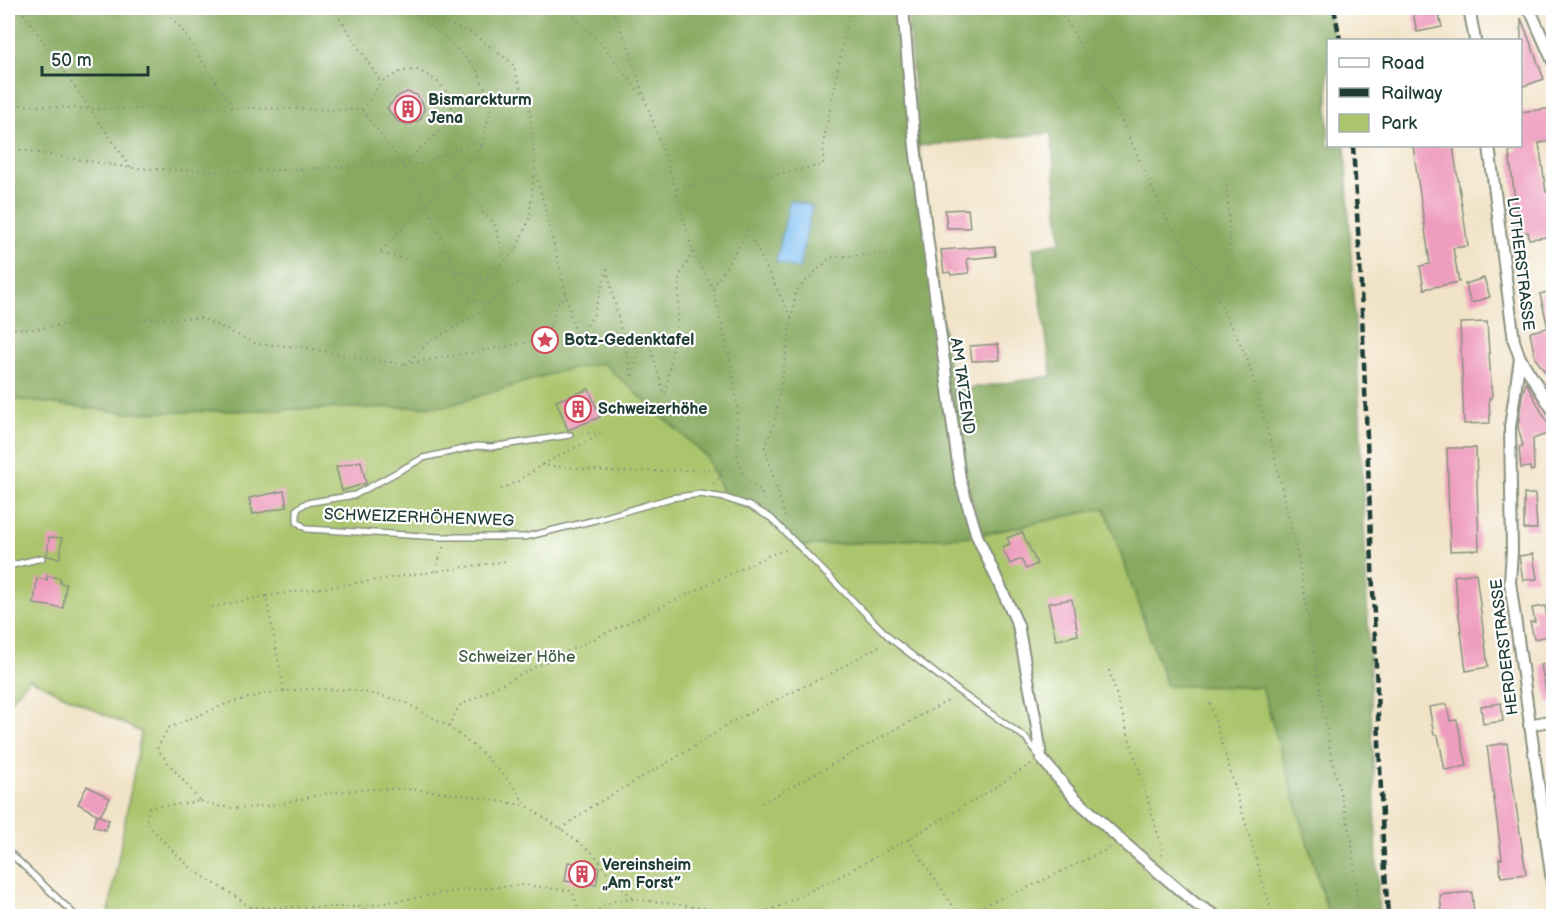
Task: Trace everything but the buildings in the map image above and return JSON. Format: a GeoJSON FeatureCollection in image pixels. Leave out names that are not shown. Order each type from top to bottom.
{"type":"FeatureCollection","features":[{"type":"Feature","properties":{"kind":"street","name":"AM TATZEND"},"geometry":{"type":"LineString","coordinates":[[903,8],[915,147],[960,479],[977,536],[1018,625],[1041,758]]}},
{"type":"Feature","properties":{"kind":"street"},"geometry":{"type":"LineString","coordinates":[[1469,8],[1475,39]]}},
{"type":"Feature","properties":{"kind":"street"},"geometry":{"type":"LineString","coordinates":[[1526,8],[1531,12],[1554,64]]}},
{"type":"Feature","properties":{"kind":"street","name":"LUTHERSTRASSE"},"geometry":{"type":"LineString","coordinates":[[1489,147],[1511,326],[1520,358],[1554,412]]}},
{"type":"Feature","properties":{"kind":"street","name":"HERDERSTRASSE"},"geometry":{"type":"LineString","coordinates":[[1520,358],[1510,427],[1512,551],[1510,582],[1554,896]]}},
{"type":"Feature","properties":{"kind":"street"},"geometry":{"type":"LineString","coordinates":[[1529,725],[1554,720]]}},
{"type":"Feature","properties":{"kind":"street","name":"SCHWEIZERHÖHENWEG"},"geometry":{"type":"LineString","coordinates":[[1041,758],[1075,798],[1123,842],[1196,904],[1216,916]]}},
{"type":"Feature","properties":{"kind":"lane","name":"SCHWEIZERHÖHENWEG"},"geometry":{"type":"LineString","coordinates":[[570,435],[491,447],[477,446],[423,458],[376,486],[355,495],[306,503],[297,509],[297,522],[307,529],[382,535],[525,537],[596,520],[671,498],[700,495],[725,498],[750,506],[771,518],[891,639],[961,693],[1026,738],[1041,758]]}},
{"type":"Feature","properties":{"kind":"lane"},"geometry":{"type":"LineString","coordinates":[[8,566],[42,558]]}},
{"type":"Feature","properties":{"kind":"lane"},"geometry":{"type":"LineString","coordinates":[[8,851],[76,916]]}},
{"type":"Feature","properties":{"kind":"path"},"geometry":{"type":"LineString","coordinates":[[20,8],[131,168]]}},
{"type":"Feature","properties":{"kind":"path"},"geometry":{"type":"LineString","coordinates":[[163,8],[181,28],[233,108]]}},
{"type":"Feature","properties":{"kind":"path"},"geometry":{"type":"LineString","coordinates":[[333,8],[381,82]]}},
{"type":"Feature","properties":{"kind":"path"},"geometry":{"type":"LineString","coordinates":[[389,8],[413,12],[470,32],[512,63],[530,112],[535,169],[578,339],[593,316],[607,269],[632,378],[646,331],[665,398],[678,316],[679,277],[693,252]]}},
{"type":"Feature","properties":{"kind":"path"},"geometry":{"type":"LineString","coordinates":[[565,8],[603,45],[645,99]]}},
{"type":"Feature","properties":{"kind":"path"},"geometry":{"type":"LineString","coordinates":[[611,8],[628,45],[676,190],[693,252],[712,288],[731,364],[737,404],[737,453],[743,476],[760,490],[771,518],[786,518],[765,447],[775,421],[796,291],[831,257],[928,251]]}},
{"type":"Feature","properties":{"kind":"path"},"geometry":{"type":"LineString","coordinates":[[676,190],[738,174],[773,175],[823,165],[824,139],[850,8]]}},
{"type":"Feature","properties":{"kind":"path"},"geometry":{"type":"LineString","coordinates":[[1055,8],[1062,14],[1118,113],[1164,216],[1218,299],[1247,358],[1274,453],[1299,562],[1331,755],[1353,840],[1358,916]]}},
{"type":"Feature","properties":{"kind":"path"},"geometry":{"type":"LineString","coordinates":[[413,12],[444,36],[477,70],[492,104],[481,146],[379,253],[487,278]]}},
{"type":"Feature","properties":{"kind":"path"},"geometry":{"type":"LineString","coordinates":[[362,110],[381,82],[402,71],[417,70],[437,81],[451,97],[452,114],[446,126],[403,164]]}},
{"type":"Feature","properties":{"kind":"path"},"geometry":{"type":"LineString","coordinates":[[8,104],[91,109],[362,110]]}},
{"type":"Feature","properties":{"kind":"path"},"geometry":{"type":"LineString","coordinates":[[362,110],[403,164],[426,204],[468,299],[487,304]]}},
{"type":"Feature","properties":{"kind":"path"},"geometry":{"type":"LineString","coordinates":[[8,148],[131,168],[234,172],[422,164],[473,142],[481,146]]}},
{"type":"Feature","properties":{"kind":"path"},"geometry":{"type":"LineString","coordinates":[[468,299],[516,250],[529,220],[535,169]]}},
{"type":"Feature","properties":{"kind":"path"},"geometry":{"type":"LineString","coordinates":[[455,174],[480,203],[483,214],[494,222],[505,260]]}},
{"type":"Feature","properties":{"kind":"path"},"geometry":{"type":"LineString","coordinates":[[1218,299],[1231,254],[1226,182]]}},
{"type":"Feature","properties":{"kind":"path"},"geometry":{"type":"LineString","coordinates":[[712,288],[748,231],[792,319]]}},
{"type":"Feature","properties":{"kind":"path"},"geometry":{"type":"LineString","coordinates":[[406,364],[429,342],[476,315],[487,304],[518,283]]}},
{"type":"Feature","properties":{"kind":"path"},"geometry":{"type":"LineString","coordinates":[[8,328],[34,329],[93,320],[201,318],[257,344],[304,348],[406,364],[547,339],[555,309],[566,293]]}},
{"type":"Feature","properties":{"kind":"path"},"geometry":{"type":"LineString","coordinates":[[501,489],[517,482],[541,465],[600,435],[599,432],[570,435]]}},
{"type":"Feature","properties":{"kind":"path"},"geometry":{"type":"LineString","coordinates":[[541,465],[617,472],[722,469],[721,476],[700,495]]}},
{"type":"Feature","properties":{"kind":"path"},"geometry":{"type":"LineString","coordinates":[[435,571],[447,537]]}},
{"type":"Feature","properties":{"kind":"path"},"geometry":{"type":"LineString","coordinates":[[449,728],[459,706],[539,664],[772,554],[800,546]]}},
{"type":"Feature","properties":{"kind":"path"},"geometry":{"type":"LineString","coordinates":[[212,608],[266,596],[507,561]]}},
{"type":"Feature","properties":{"kind":"path"},"geometry":{"type":"LineString","coordinates":[[266,596],[284,691]]}},
{"type":"Feature","properties":{"kind":"path"},"geometry":{"type":"LineString","coordinates":[[561,829],[591,807],[736,719],[830,674],[891,639]]}},
{"type":"Feature","properties":{"kind":"path"},"geometry":{"type":"LineString","coordinates":[[1109,670],[1163,851],[1156,870]]}},
{"type":"Feature","properties":{"kind":"path"},"geometry":{"type":"LineString","coordinates":[[527,806],[467,796],[397,789],[339,791],[258,807],[215,807],[200,801],[157,749],[168,728],[229,703],[268,693],[305,689],[355,690],[404,701],[449,728],[480,751],[510,782],[527,806],[594,854],[614,881],[634,899]]}},
{"type":"Feature","properties":{"kind":"path"},"geometry":{"type":"LineString","coordinates":[[762,803],[961,693]]}},
{"type":"Feature","properties":{"kind":"path"},"geometry":{"type":"LineString","coordinates":[[1210,703],[1273,916]]}},
{"type":"Feature","properties":{"kind":"path"},"geometry":{"type":"LineString","coordinates":[[588,916],[613,901],[634,899],[719,912],[758,915],[840,876],[986,793],[1041,758]]}},
{"type":"Feature","properties":{"kind":"path"},"geometry":{"type":"LineString","coordinates":[[200,801],[149,807],[146,822],[188,865],[250,907],[259,916]]}},
{"type":"Feature","properties":{"kind":"path"},"geometry":{"type":"LineString","coordinates":[[908,838],[957,916],[1027,888],[1123,842]]}},
{"type":"Feature","properties":{"kind":"path"},"geometry":{"type":"LineString","coordinates":[[250,907],[361,907],[461,891],[525,885],[572,891],[581,916]]}},
{"type":"Feature","properties":{"kind":"path"},"geometry":{"type":"LineString","coordinates":[[1167,916],[1196,904]]}},
{"type":"Feature","properties":{"kind":"path"},"geometry":{"type":"LineString","coordinates":[[361,907],[381,916]]}},
{"type":"Feature","properties":{"kind":"path"},"geometry":{"type":"LineString","coordinates":[[714,916],[719,912]]}},
{"type":"Feature","properties":{"kind":"green space"},"geometry":{"type":"Polygon","coordinates":[[[8,8],[899,8],[972,536],[800,546],[771,518],[725,498],[707,457],[603,363],[557,372],[447,406],[128,413],[8,398],[8,8]]]}},
{"type":"Feature","properties":{"kind":"green space"},"geometry":{"type":"Polygon","coordinates":[[[907,8],[1328,8],[1334,39],[1327,39],[1327,147],[1345,147],[1360,416],[1379,916],[1329,916],[1262,687],[1167,686],[1105,508],[983,534],[965,479],[953,391],[1052,376],[1033,248],[1061,242],[1051,133],[919,146],[907,8]]]}},
{"type":"Feature","properties":{"kind":"green space","name":"Schweizer Höhe"},"geometry":{"type":"Polygon","coordinates":[[[603,363],[707,457],[725,498],[771,518],[800,546],[977,536],[1105,508],[1167,686],[1262,687],[1329,916],[108,916],[141,732],[30,679],[8,703],[8,398],[128,413],[447,406],[557,372],[603,363]]]}},
{"type":"Feature","properties":{"kind":"water"},"geometry":{"type":"Polygon","coordinates":[[[790,200],[812,206],[799,269],[776,262],[790,200]]]}},
{"type":"Feature","properties":{"kind":"railway"},"geometry":{"type":"LineString","coordinates":[[1334,8],[1340,39]]}},
{"type":"Feature","properties":{"kind":"railway"},"geometry":{"type":"LineString","coordinates":[[1353,147],[1388,916]]}},
{"type":"Feature","properties":{"kind":"place","name":"Bismarckturm Jena"},"geometry":{"type":"Point","coordinates":[408,109]}},
{"type":"Feature","properties":{"kind":"place","name":"Botz-Gedenktafel"},"geometry":{"type":"Point","coordinates":[545,340]}},
{"type":"Feature","properties":{"kind":"place","name":"Schweizerhöhe"},"geometry":{"type":"Point","coordinates":[578,409]}},
{"type":"Feature","properties":{"kind":"place","name":"Vereinsheim „Am Forst”"},"geometry":{"type":"Point","coordinates":[582,874]}}]}
